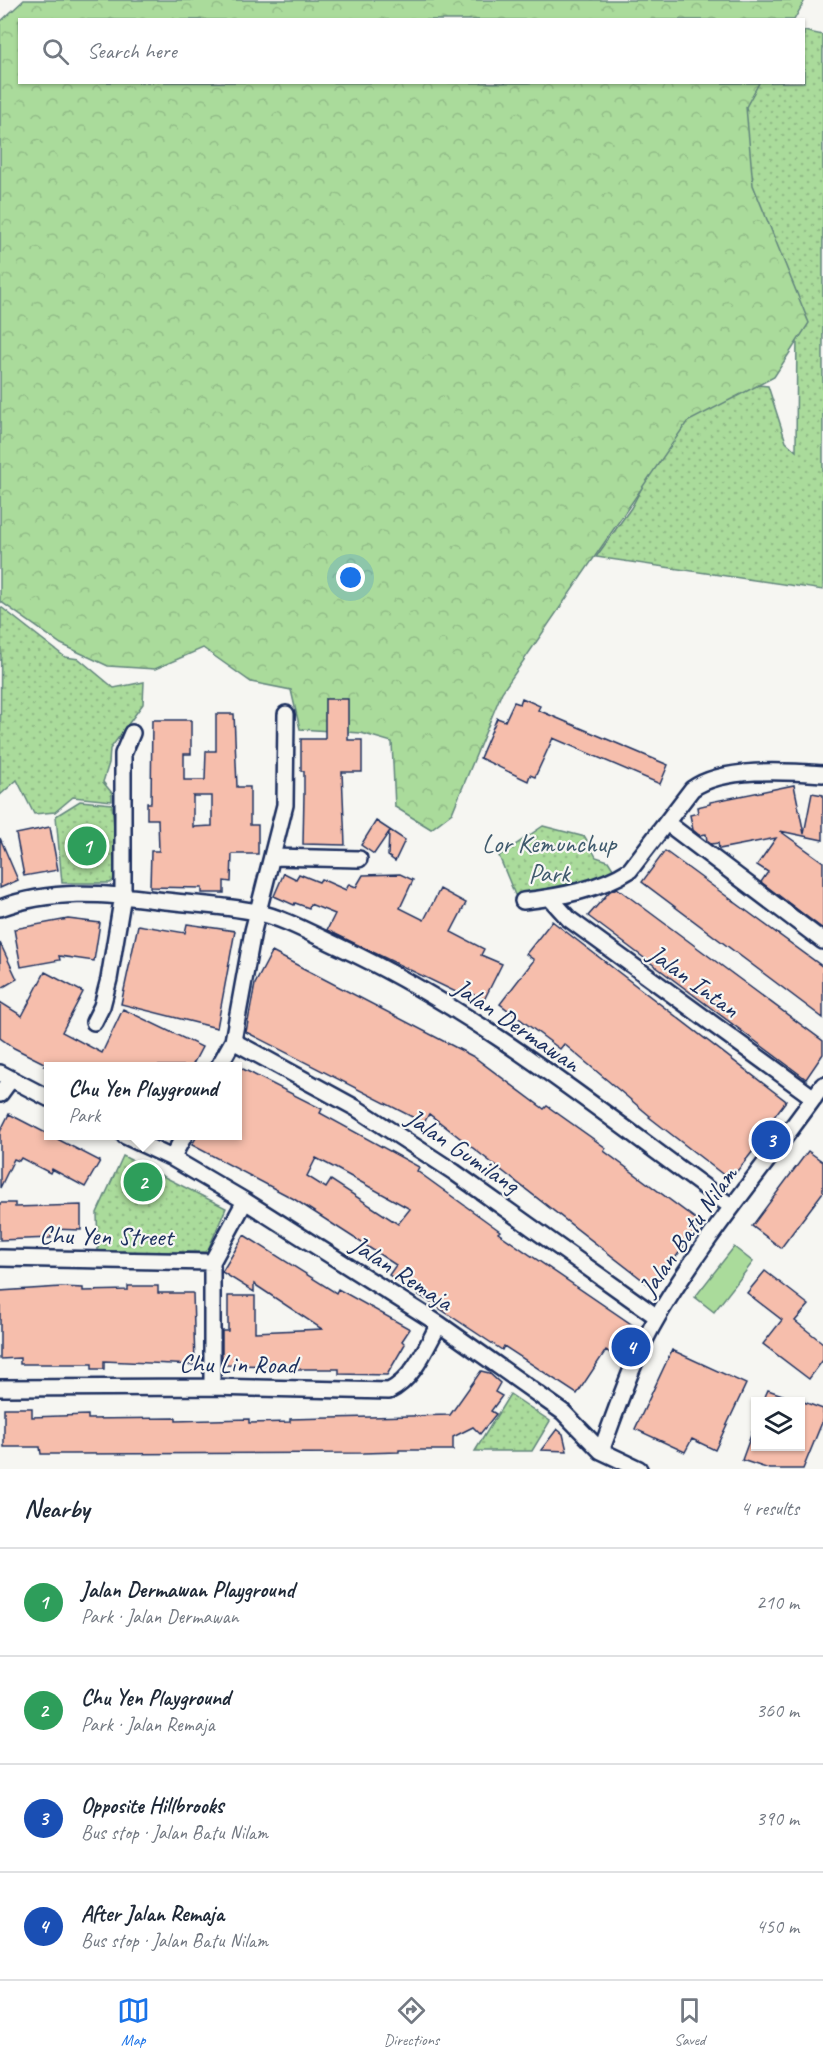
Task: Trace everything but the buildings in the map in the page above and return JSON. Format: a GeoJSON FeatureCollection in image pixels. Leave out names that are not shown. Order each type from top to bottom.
{"type":"FeatureCollection","features":[{"type":"Feature","properties":{"kind":"street"},"geometry":{"type":"LineString","coordinates":[[221,1062],[233,1041],[257,912],[285,805],[286,714]]}},
{"type":"Feature","properties":{"kind":"street"},"geometry":{"type":"LineString","coordinates":[[94,1022],[102,1006],[109,979],[123,895],[123,754],[132,734]]}},
{"type":"Feature","properties":{"kind":"street"},"geometry":{"type":"LineString","coordinates":[[523,902],[550,898],[605,882],[630,870],[686,797],[702,782],[714,777],[823,774]]}},
{"type":"Feature","properties":{"kind":"street"},"geometry":{"type":"LineString","coordinates":[[667,823],[823,941]]}},
{"type":"Feature","properties":{"kind":"street"},"geometry":{"type":"LineString","coordinates":[[272,857],[358,860]]}},
{"type":"Feature","properties":{"kind":"street","name":"Jalan Dermawan"},"geometry":{"type":"LineString","coordinates":[[0,908],[26,899],[56,894],[123,895],[257,912],[387,968],[490,1032],[732,1208]]}},
{"type":"Feature","properties":{"kind":"street","name":"Jalan Intan"},"geometry":{"type":"LineString","coordinates":[[550,898],[569,919],[814,1098]]}},
{"type":"Feature","properties":{"kind":"street","name":"Jalan Gumilang"},"geometry":{"type":"LineString","coordinates":[[233,1041],[356,1108],[454,1172],[657,1317]]}},
{"type":"Feature","properties":{"kind":"street"},"geometry":{"type":"LineString","coordinates":[[0,1094],[5,1076],[44,1096]]}},
{"type":"Feature","properties":{"kind":"street","name":"Jalan Batu Nilam"},"geometry":{"type":"LineString","coordinates":[[601,1451],[625,1384],[657,1317],[732,1208],[823,1085]]}},
{"type":"Feature","properties":{"kind":"street","name":"Jalan Remaja"},"geometry":{"type":"LineString","coordinates":[[134,1140],[172,1158],[245,1201],[439,1324],[563,1412],[601,1451],[639,1469]]}},
{"type":"Feature","properties":{"kind":"street"},"geometry":{"type":"LineString","coordinates":[[172,1158],[181,1140]]}},
{"type":"Feature","properties":{"kind":"street"},"geometry":{"type":"LineString","coordinates":[[212,1387],[212,1262],[245,1201]]}},
{"type":"Feature","properties":{"kind":"street","name":"Chu Yen Street"},"geometry":{"type":"LineString","coordinates":[[0,1258],[212,1262]]}},
{"type":"Feature","properties":{"kind":"street","name":"Chu Lin Road"},"geometry":{"type":"LineString","coordinates":[[0,1388],[212,1387],[389,1391],[399,1386],[408,1377],[439,1324]]}},
{"type":"Feature","properties":{"kind":"green space"},"geometry":{"type":"Polygon","coordinates":[[[24,0],[805,0],[795,18],[18,18],[18,84],[758,84],[746,107],[753,185],[809,323],[774,377],[687,422],[502,692],[452,813],[431,829],[395,807],[392,742],[361,733],[300,729],[291,690],[251,682],[203,648],[155,669],[108,666],[61,644],[0,601],[0,22],[24,0]]]}},
{"type":"Feature","properties":{"kind":"green space"},"geometry":{"type":"Polygon","coordinates":[[[805,31],[823,35],[823,590],[596,557],[631,508],[699,380],[768,386],[786,442],[796,451],[797,330],[698,84],[805,84],[805,31]]]}},
{"type":"Feature","properties":{"kind":"green space"},"geometry":{"type":"Polygon","coordinates":[[[1,607],[65,657],[79,659],[114,688],[144,682],[143,704],[110,749],[109,763],[103,782],[112,793],[112,801],[73,797],[55,812],[34,814],[17,780],[0,795],[1,607]]]}},
{"type":"Feature","properties":{"kind":"green space"},"geometry":{"type":"Polygon","coordinates":[[[80,801],[112,804],[118,876],[110,883],[62,883],[56,816],[80,801]]]}},
{"type":"Feature","properties":{"kind":"green space","name":"Lor Kemunchup Park"},"geometry":{"type":"Polygon","coordinates":[[[543,826],[585,837],[596,857],[608,861],[615,872],[599,878],[515,895],[499,856],[543,826]]]}},
{"type":"Feature","properties":{"kind":"green space"},"geometry":{"type":"Polygon","coordinates":[[[123,1156],[226,1208],[207,1252],[98,1252],[97,1213],[123,1156]]]}},
{"type":"Feature","properties":{"kind":"green space"},"geometry":{"type":"Polygon","coordinates":[[[734,1247],[753,1262],[714,1312],[695,1297],[734,1247]]]}},
{"type":"Feature","properties":{"kind":"green space"},"geometry":{"type":"Polygon","coordinates":[[[510,1394],[550,1421],[532,1451],[475,1451],[510,1394]]]}},
{"type":"Feature","properties":{"kind":"place","name":"Jalan Dermawan Playground"},"geometry":{"type":"Point","coordinates":[87,846]}},
{"type":"Feature","properties":{"kind":"place","name":"Opposite Hillbrooks"},"geometry":{"type":"Point","coordinates":[771,1140]}},
{"type":"Feature","properties":{"kind":"place","name":"Chu Yen Playground"},"geometry":{"type":"Point","coordinates":[143,1182]}},
{"type":"Feature","properties":{"kind":"place","name":"After Jalan Remaja"},"geometry":{"type":"Point","coordinates":[631,1347]}}]}
